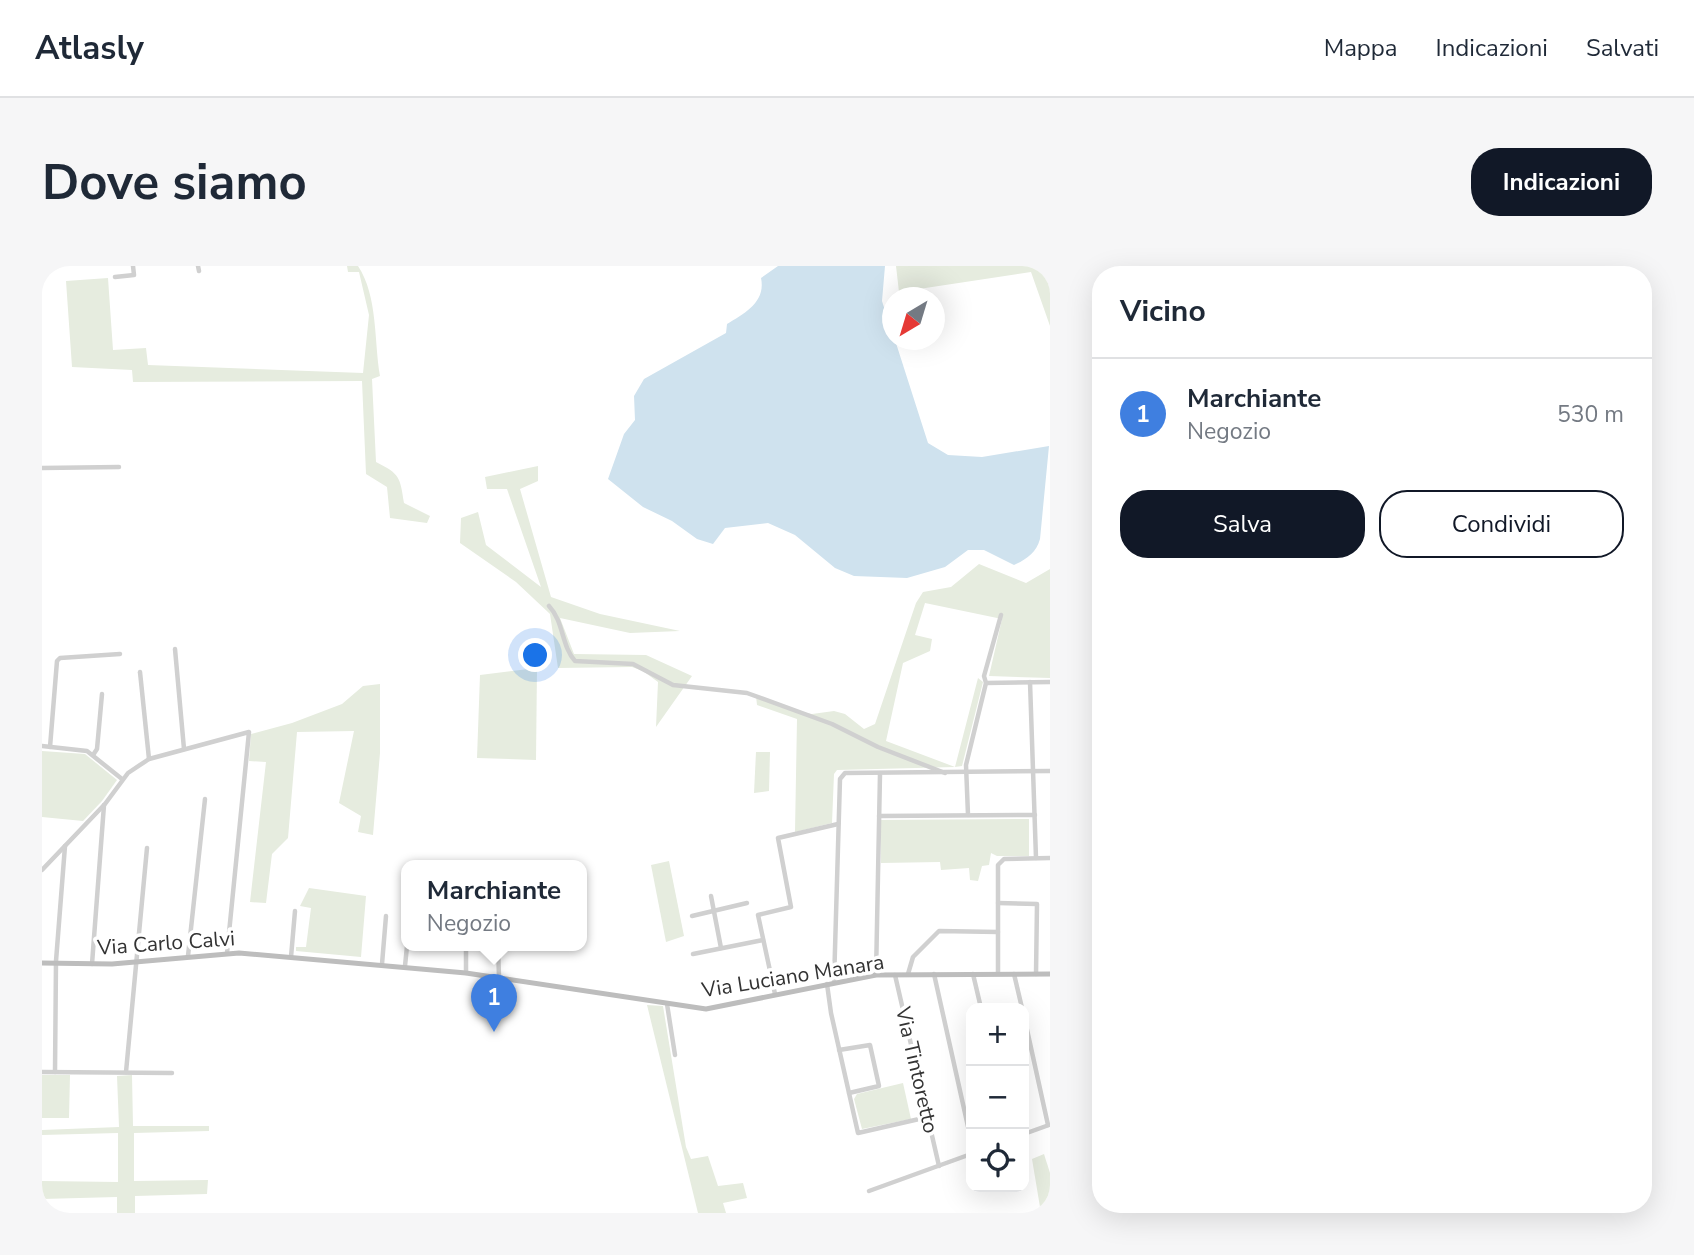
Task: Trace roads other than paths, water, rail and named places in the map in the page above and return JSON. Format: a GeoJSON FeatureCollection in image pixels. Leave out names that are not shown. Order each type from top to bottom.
{"type":"FeatureCollection","features":[{"type":"Feature","properties":{"kind":"street"},"geometry":{"type":"LineString","coordinates":[[116,277],[134,275],[133,266]]}},
{"type":"Feature","properties":{"kind":"street"},"geometry":{"type":"LineString","coordinates":[[42,468],[119,467]]}},
{"type":"Feature","properties":{"kind":"street"},"geometry":{"type":"LineString","coordinates":[[549,606],[557,614],[568,649],[575,661],[633,664],[673,684],[747,693],[813,716],[944,774]]}},
{"type":"Feature","properties":{"kind":"street"},"geometry":{"type":"LineString","coordinates":[[968,815],[966,765],[986,683],[984,676],[1001,615]]}},
{"type":"Feature","properties":{"kind":"street"},"geometry":{"type":"LineString","coordinates":[[175,649],[184,749]]}},
{"type":"Feature","properties":{"kind":"street"},"geometry":{"type":"LineString","coordinates":[[50,747],[57,661],[60,658],[120,654]]}},
{"type":"Feature","properties":{"kind":"street"},"geometry":{"type":"LineString","coordinates":[[140,672],[149,760]]}},
{"type":"Feature","properties":{"kind":"street"},"geometry":{"type":"LineString","coordinates":[[1030,682],[1036,858]]}},
{"type":"Feature","properties":{"kind":"street"},"geometry":{"type":"LineString","coordinates":[[986,683],[1050,682]]}},
{"type":"Feature","properties":{"kind":"street"},"geometry":{"type":"LineString","coordinates":[[93,755],[97,749],[102,694]]}},
{"type":"Feature","properties":{"kind":"street"},"geometry":{"type":"LineString","coordinates":[[42,870],[134,768],[149,760],[184,749],[249,732],[227,953]]}},
{"type":"Feature","properties":{"kind":"street"},"geometry":{"type":"LineString","coordinates":[[42,747],[87,751],[122,780]]}},
{"type":"Feature","properties":{"kind":"street"},"geometry":{"type":"LineString","coordinates":[[834,983],[840,779],[845,773],[1050,771]]}},
{"type":"Feature","properties":{"kind":"street"},"geometry":{"type":"LineString","coordinates":[[876,975],[880,774]]}},
{"type":"Feature","properties":{"kind":"street"},"geometry":{"type":"LineString","coordinates":[[188,956],[205,799]]}},
{"type":"Feature","properties":{"kind":"street"},"geometry":{"type":"LineString","coordinates":[[92,964],[104,804]]}},
{"type":"Feature","properties":{"kind":"street"},"geometry":{"type":"LineString","coordinates":[[879,816],[1035,815]]}},
{"type":"Feature","properties":{"kind":"street"},"geometry":{"type":"LineString","coordinates":[[775,994],[758,915],[791,907],[778,838],[838,824]]}},
{"type":"Feature","properties":{"kind":"street"},"geometry":{"type":"LineString","coordinates":[[55,1072],[56,964],[65,846]]}},
{"type":"Feature","properties":{"kind":"street"},"geometry":{"type":"LineString","coordinates":[[126,1072],[147,848]]}},
{"type":"Feature","properties":{"kind":"street"},"geometry":{"type":"LineString","coordinates":[[998,974],[998,865],[1004,859],[1050,858]]}},
{"type":"Feature","properties":{"kind":"street"},"geometry":{"type":"LineString","coordinates":[[711,896],[721,948]]}},
{"type":"Feature","properties":{"kind":"street"},"geometry":{"type":"LineString","coordinates":[[998,903],[1037,904],[1037,974]]}},
{"type":"Feature","properties":{"kind":"street"},"geometry":{"type":"LineString","coordinates":[[692,916],[747,904]]}},
{"type":"Feature","properties":{"kind":"street"},"geometry":{"type":"LineString","coordinates":[[291,957],[295,911]]}},
{"type":"Feature","properties":{"kind":"street"},"geometry":{"type":"LineString","coordinates":[[383,964],[386,916]]}},
{"type":"Feature","properties":{"kind":"street"},"geometry":{"type":"LineString","coordinates":[[908,974],[913,957],[939,931],[998,932]]}},
{"type":"Feature","properties":{"kind":"street"},"geometry":{"type":"LineString","coordinates":[[693,954],[764,940]]}},
{"type":"Feature","properties":{"kind":"street"},"geometry":{"type":"LineString","coordinates":[[405,966],[406,951]]}},
{"type":"Feature","properties":{"kind":"street"},"geometry":{"type":"LineString","coordinates":[[466,951],[466,973]]}},
{"type":"Feature","properties":{"kind":"street"},"geometry":{"type":"LineString","coordinates":[[498,951],[499,977]]}},
{"type":"Feature","properties":{"kind":"street","name":"Via Carlo Calvi"},"geometry":{"type":"LineString","coordinates":[[42,963],[92,964],[227,953],[291,957],[499,977],[667,1004]]}},
{"type":"Feature","properties":{"kind":"street"},"geometry":{"type":"LineString","coordinates":[[934,974],[969,1129]]}},
{"type":"Feature","properties":{"kind":"street"},"geometry":{"type":"LineString","coordinates":[[973,974],[980,1003]]}},
{"type":"Feature","properties":{"kind":"street"},"geometry":{"type":"LineString","coordinates":[[1014,974],[1021,1003]]}},
{"type":"Feature","properties":{"kind":"street","name":"Via Luciano Manara"},"geometry":{"type":"LineString","coordinates":[[667,1004],[706,1009],[876,975],[1050,974]]}},
{"type":"Feature","properties":{"kind":"street","name":"Via Tintoretto"},"geometry":{"type":"LineString","coordinates":[[895,975],[939,1166]]}},
{"type":"Feature","properties":{"kind":"street"},"geometry":{"type":"LineString","coordinates":[[827,984],[858,1133],[928,1117]]}},
{"type":"Feature","properties":{"kind":"street"},"geometry":{"type":"LineString","coordinates":[[667,1004],[675,1055]]}},
{"type":"Feature","properties":{"kind":"street"},"geometry":{"type":"LineString","coordinates":[[1029,1038],[1049,1125],[1029,1132]]}},
{"type":"Feature","properties":{"kind":"street"},"geometry":{"type":"LineString","coordinates":[[839,1050],[870,1045],[879,1086],[849,1093]]}},
{"type":"Feature","properties":{"kind":"street"},"geometry":{"type":"LineString","coordinates":[[42,1072],[172,1073]]}},
{"type":"Feature","properties":{"kind":"street"},"geometry":{"type":"LineString","coordinates":[[869,1191],[966,1156]]}},
{"type":"Feature","properties":{"kind":"water"},"geometry":{"type":"Polygon","coordinates":[[[778,266],[885,266],[882,287],[882,350],[898,350],[928,443],[948,455],[982,457],[1049,446],[1040,539],[1030,555],[1014,565],[984,550],[968,550],[945,567],[907,578],[854,576],[835,568],[795,535],[768,523],[725,528],[713,544],[697,539],[672,521],[643,507],[608,479],[624,434],[635,420],[634,396],[644,379],[726,333],[727,324],[747,311],[757,300],[762,286],[761,278],[778,266]]]}},
{"type":"Feature","properties":{"kind":"place","name":"Marchiante"},"geometry":{"type":"Point","coordinates":[494,1032]}}]}
